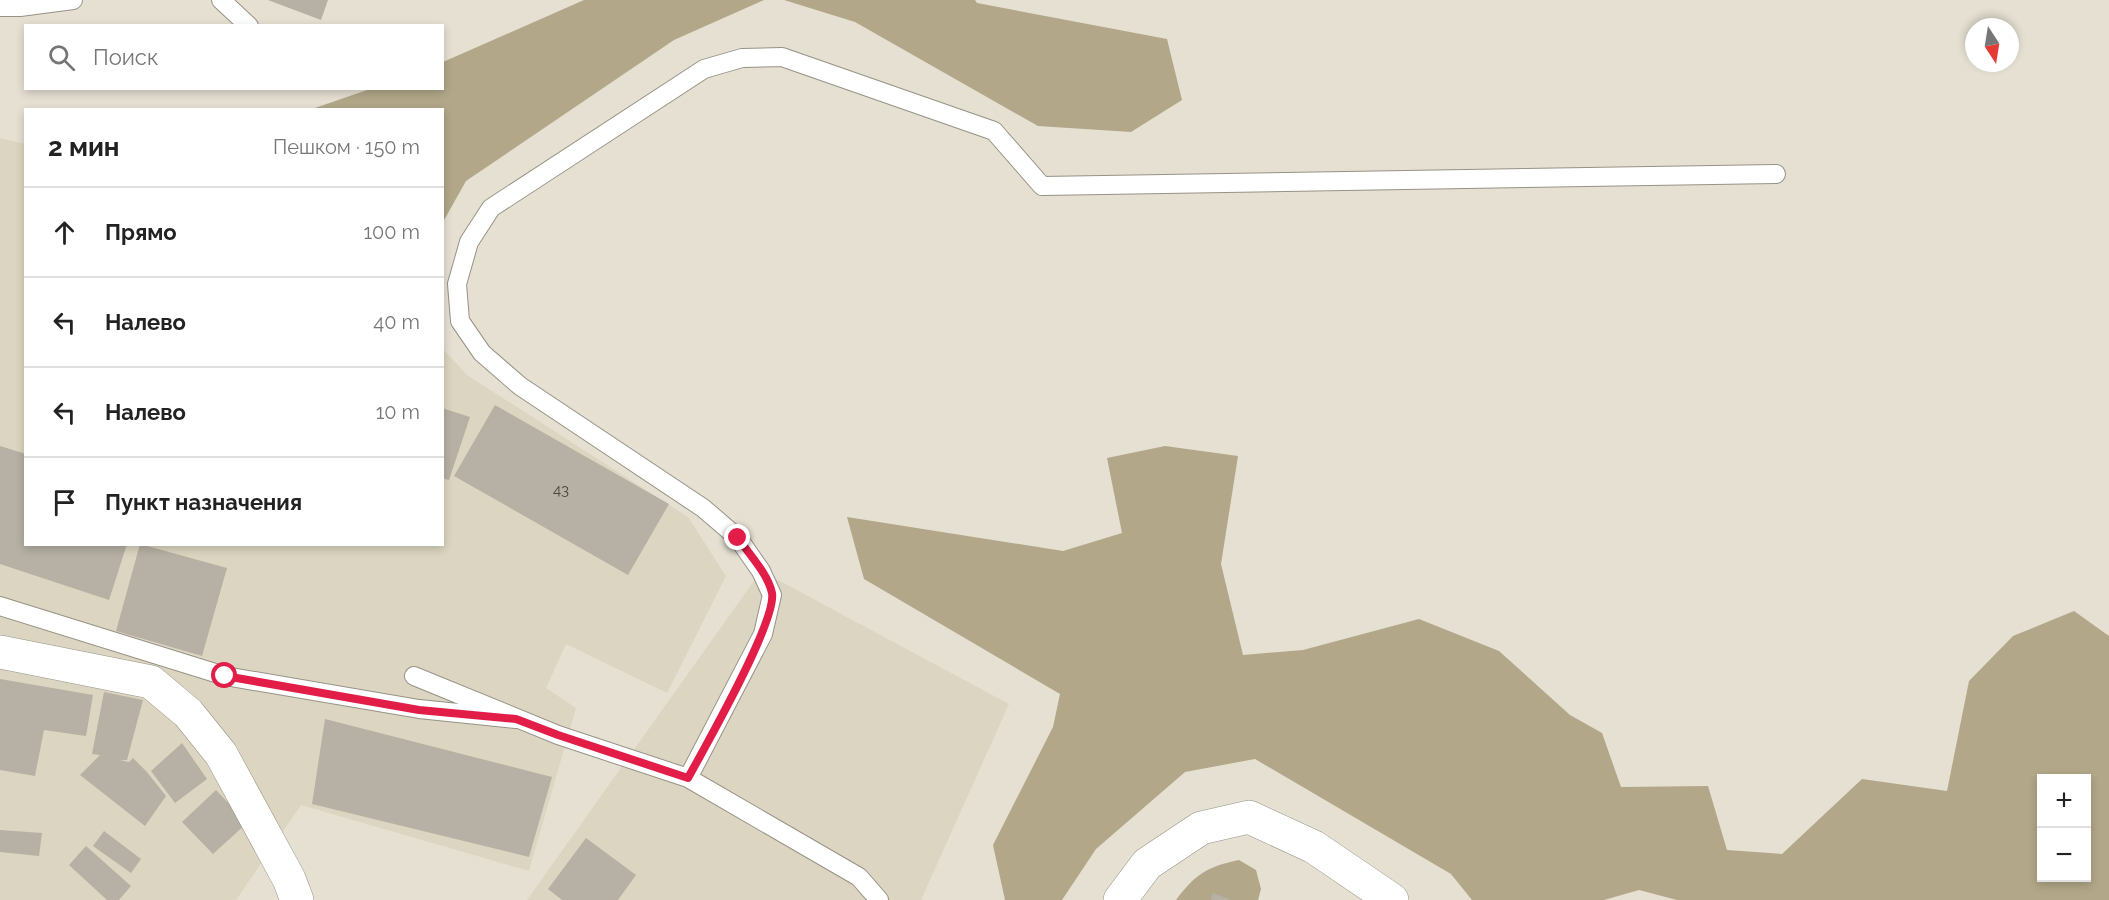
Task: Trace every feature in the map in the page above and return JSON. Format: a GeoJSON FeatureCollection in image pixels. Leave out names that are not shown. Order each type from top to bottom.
{"type":"FeatureCollection","features":[{"type":"Feature","properties":{"kind":"street"},"geometry":{"type":"LineString","coordinates":[[0,652],[151,682],[188,713],[221,754],[289,879],[297,900]]}},
{"type":"Feature","properties":{"kind":"street"},"geometry":{"type":"LineString","coordinates":[[1120,900],[1147,864],[1201,828],[1249,817],[1314,847],[1392,900]]}},
{"type":"Feature","properties":{"kind":"lane"},"geometry":{"type":"LineString","coordinates":[[0,6],[20,7],[73,0]]}},
{"type":"Feature","properties":{"kind":"lane"},"geometry":{"type":"LineString","coordinates":[[221,0],[247,24]]}},
{"type":"Feature","properties":{"kind":"lane"},"geometry":{"type":"LineString","coordinates":[[688,778],[763,634],[772,595],[769,587],[738,538],[703,508],[520,386],[482,353],[460,321],[457,284],[469,242],[491,208],[704,69],[742,58],[782,57],[994,131],[1042,186],[1776,174]]}},
{"type":"Feature","properties":{"kind":"lane"},"geometry":{"type":"LineString","coordinates":[[0,606],[225,676],[419,710],[516,719]]}},
{"type":"Feature","properties":{"kind":"lane"},"geometry":{"type":"LineString","coordinates":[[414,676],[558,735],[688,778],[859,877],[879,900]]}},
{"type":"Feature","properties":{"kind":"shaded area"},"geometry":{"type":"Polygon","coordinates":[[[584,0],[764,0],[674,40],[466,181],[444,220],[444,108],[315,108],[367,90],[444,90],[444,62],[584,0]]]}},
{"type":"Feature","properties":{"kind":"shaded area"},"geometry":{"type":"Polygon","coordinates":[[[784,0],[975,0],[977,3],[1167,39],[1182,100],[1131,132],[1038,126],[855,22],[784,0]]]}},
{"type":"Feature","properties":{"kind":"shaded area"},"geometry":{"type":"Polygon","coordinates":[[[0,138],[24,144],[24,546],[444,546],[444,350],[467,375],[688,517],[726,576],[667,693],[566,644],[546,688],[576,708],[529,871],[301,805],[236,900],[0,900],[0,138]]]}},
{"type":"Feature","properties":{"kind":"shaded area"},"geometry":{"type":"Polygon","coordinates":[[[1165,446],[1238,456],[1221,564],[1243,655],[1303,650],[1419,619],[1499,651],[1570,715],[1602,733],[1621,787],[1708,786],[1727,850],[1782,854],[1862,779],[1947,791],[1969,681],[2013,636],[2074,611],[2109,636],[2109,900],[1677,900],[1639,890],[1604,900],[1472,900],[1451,874],[1255,759],[1185,772],[1096,849],[1062,900],[1005,900],[993,845],[1053,727],[1060,694],[864,579],[847,517],[1063,551],[1122,533],[1107,458],[1165,446]]]}},
{"type":"Feature","properties":{"kind":"shaded area"},"geometry":{"type":"Polygon","coordinates":[[[761,571],[1009,704],[921,900],[527,900],[761,571]]]}},
{"type":"Feature","properties":{"kind":"shaded area"},"geometry":{"type":"Polygon","coordinates":[[[1239,860],[1256,870],[1261,889],[1258,900],[1176,900],[1203,873],[1239,860]]]}},
{"type":"Feature","properties":{"kind":"building"},"geometry":{"type":"Polygon","coordinates":[[[268,0],[328,0],[321,20],[268,0]]]}},
{"type":"Feature","properties":{"kind":"building"},"geometry":{"type":"Polygon","coordinates":[[[495,405],[669,504],[628,575],[454,476],[495,405]]]}},
{"type":"Feature","properties":{"kind":"building"},"geometry":{"type":"Polygon","coordinates":[[[444,409],[470,417],[449,480],[444,479],[444,409]]]}},
{"type":"Feature","properties":{"kind":"building"},"geometry":{"type":"Polygon","coordinates":[[[0,446],[24,453],[24,546],[126,546],[109,600],[0,564],[0,446]]]}},
{"type":"Feature","properties":{"kind":"building"},"geometry":{"type":"Polygon","coordinates":[[[139,546],[147,546],[227,568],[202,656],[116,631],[139,546]]]}},
{"type":"Feature","properties":{"kind":"building"},"geometry":{"type":"Polygon","coordinates":[[[0,679],[93,695],[86,736],[44,730],[35,776],[0,770],[0,679]]]}},
{"type":"Feature","properties":{"kind":"building"},"geometry":{"type":"Polygon","coordinates":[[[104,692],[143,700],[127,760],[120,760],[129,762],[133,758],[166,796],[145,826],[80,775],[100,755],[92,754],[104,692]]]}},
{"type":"Feature","properties":{"kind":"building"},"geometry":{"type":"Polygon","coordinates":[[[325,719],[552,777],[529,857],[312,804],[325,719]]]}},
{"type":"Feature","properties":{"kind":"building"},"geometry":{"type":"Polygon","coordinates":[[[182,743],[207,779],[175,803],[151,771],[182,743]]]}},
{"type":"Feature","properties":{"kind":"building"},"geometry":{"type":"Polygon","coordinates":[[[216,790],[247,823],[213,854],[182,822],[216,790]]]}},
{"type":"Feature","properties":{"kind":"building"},"geometry":{"type":"Polygon","coordinates":[[[0,830],[42,833],[39,856],[0,852],[0,830]]]}},
{"type":"Feature","properties":{"kind":"building"},"geometry":{"type":"Polygon","coordinates":[[[104,831],[141,859],[131,873],[93,846],[104,831]]]}},
{"type":"Feature","properties":{"kind":"building"},"geometry":{"type":"Polygon","coordinates":[[[586,838],[636,875],[618,900],[562,900],[548,889],[586,838]]]}},
{"type":"Feature","properties":{"kind":"building"},"geometry":{"type":"Polygon","coordinates":[[[86,846],[131,886],[119,900],[107,900],[69,865],[86,846]]]}},
{"type":"Feature","properties":{"kind":"building"},"geometry":{"type":"Polygon","coordinates":[[[1213,893],[1231,900],[1211,900],[1213,893]]]}},
{"type":"Feature","properties":{"kind":"route"},"geometry":{"type":"LineString","coordinates":[[225,676],[419,710],[516,719],[688,778],[763,634],[772,595],[761,571],[738,538]]}}]}
